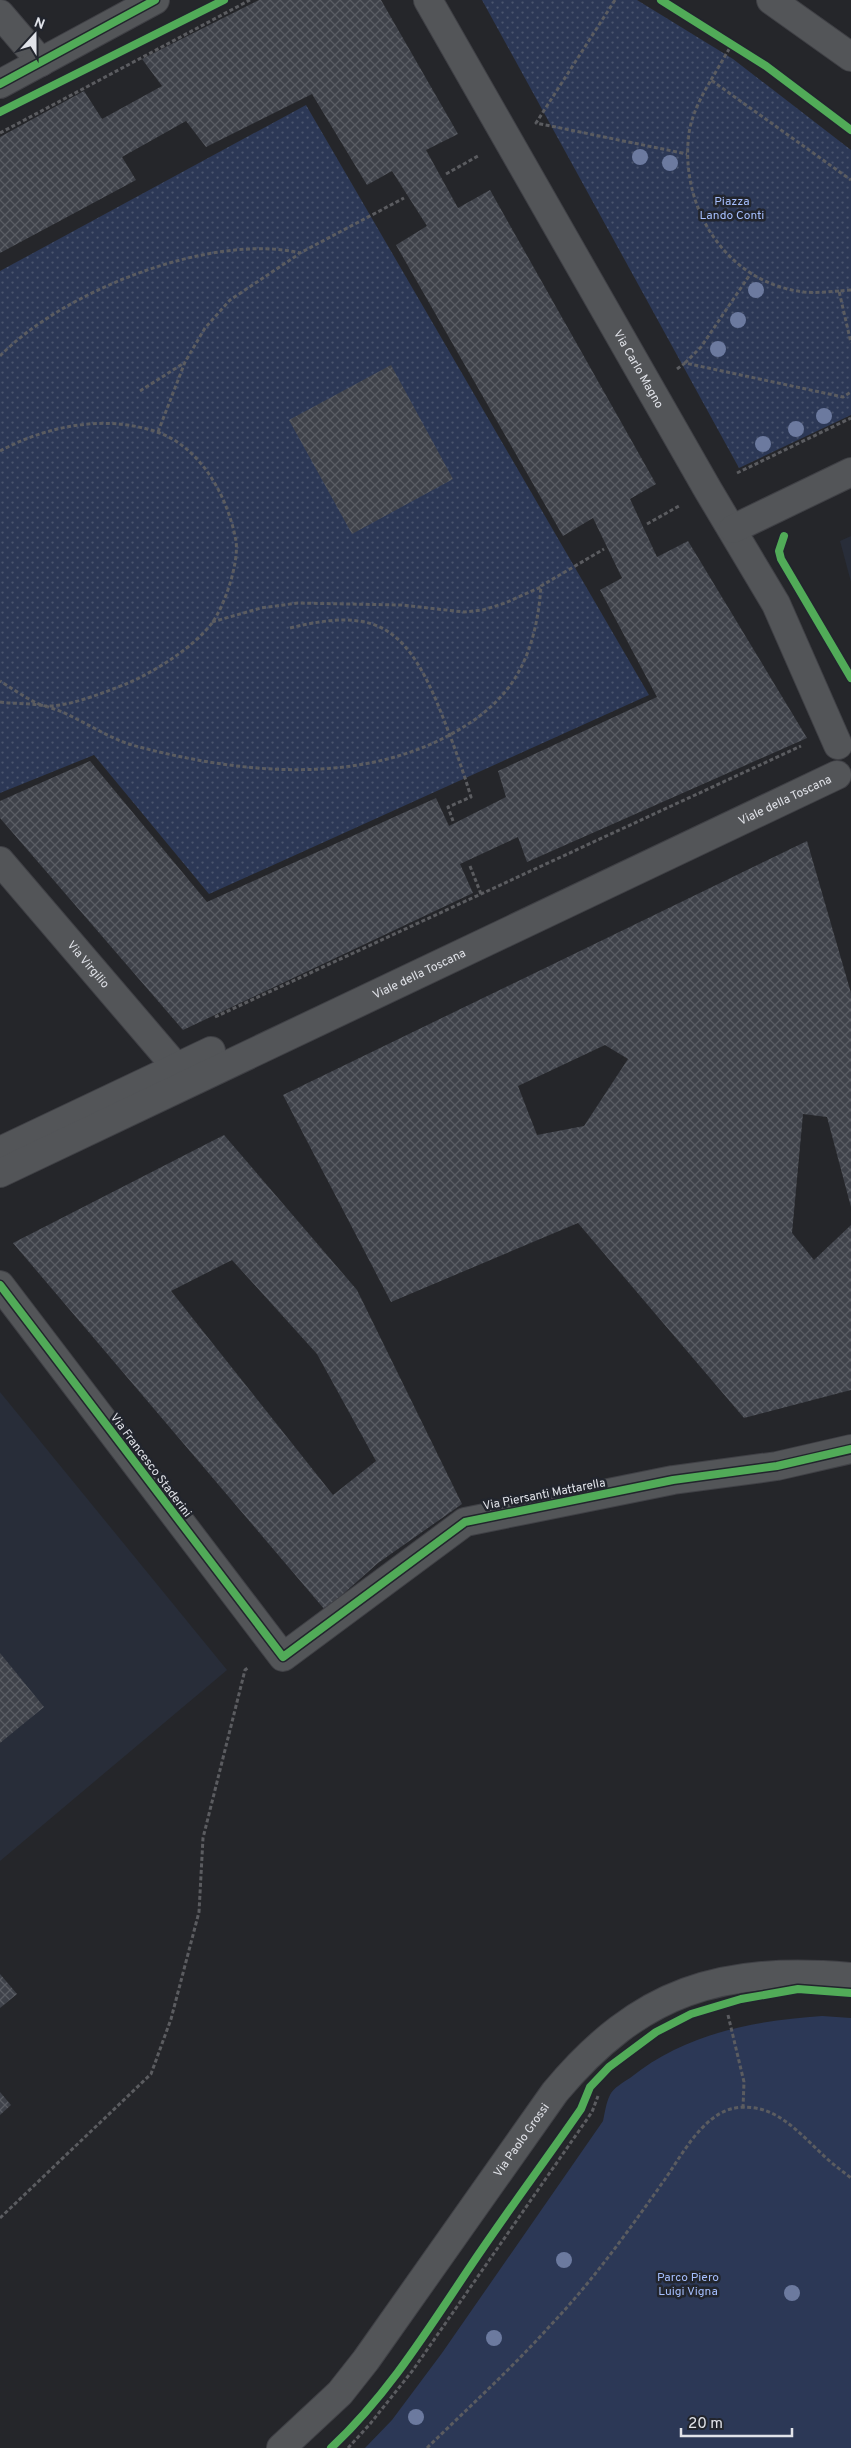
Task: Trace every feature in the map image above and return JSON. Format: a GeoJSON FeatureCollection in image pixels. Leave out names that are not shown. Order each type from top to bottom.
{"type":"FeatureCollection","features":[{"type":"Feature","properties":{"kind":"street"},"geometry":{"type":"LineString","coordinates":[[0,84],[155,0]]}},
{"type":"Feature","properties":{"kind":"street","name":"Via Carlo Magno"},"geometry":{"type":"LineString","coordinates":[[428,0],[708,490],[776,604],[843,767]]}},
{"type":"Feature","properties":{"kind":"street"},"geometry":{"type":"LineString","coordinates":[[771,0],[851,57]]}},
{"type":"Feature","properties":{"kind":"street"},"geometry":{"type":"LineString","coordinates":[[0,14],[41,62]]}},
{"type":"Feature","properties":{"kind":"street"},"geometry":{"type":"LineString","coordinates":[[733,529],[851,472]]}},
{"type":"Feature","properties":{"kind":"street","name":"Viale della Toscana"},"geometry":{"type":"LineString","coordinates":[[0,1151],[176,1068],[843,767]]}},
{"type":"Feature","properties":{"kind":"street","name":"Viale della Toscana"},"geometry":{"type":"LineString","coordinates":[[0,1173],[843,767]]}},
{"type":"Feature","properties":{"kind":"street","name":"Via Virgilio"},"geometry":{"type":"LineString","coordinates":[[0,861],[176,1068]]}},
{"type":"Feature","properties":{"kind":"street","name":"Via Francesco Staderini"},"geometry":{"type":"LineString","coordinates":[[0,1285],[278,1651]]}},
{"type":"Feature","properties":{"kind":"street","name":"Via Piersanti Mattarella"},"geometry":{"type":"LineString","coordinates":[[278,1651],[465,1522],[673,1480],[777,1466],[851,1449]]}},
{"type":"Feature","properties":{"kind":"street","name":"Via Paolo Grossi"},"geometry":{"type":"LineString","coordinates":[[281,2448],[340,2393],[366,2360],[555,2092],[579,2063],[610,2036],[643,2012],[677,1994],[712,1984],[785,1974],[851,1977]]}},
{"type":"Feature","properties":{"kind":"path"},"geometry":{"type":"LineString","coordinates":[[0,133],[250,0]]}},
{"type":"Feature","properties":{"kind":"path"},"geometry":{"type":"LineString","coordinates":[[536,122],[615,0]]}},
{"type":"Feature","properties":{"kind":"path"},"geometry":{"type":"LineString","coordinates":[[724,39],[736,46],[710,80],[694,114],[689,131],[688,175],[693,198],[702,219],[715,239],[733,259],[751,273],[775,284],[804,292],[851,290]]}},
{"type":"Feature","properties":{"kind":"path"},"geometry":{"type":"LineString","coordinates":[[710,80],[851,180]]}},
{"type":"Feature","properties":{"kind":"path"},"geometry":{"type":"LineString","coordinates":[[536,122],[541,131]]}},
{"type":"Feature","properties":{"kind":"path"},"geometry":{"type":"LineString","coordinates":[[536,122],[687,154]]}},
{"type":"Feature","properties":{"kind":"path"},"geometry":{"type":"LineString","coordinates":[[446,174],[486,151]]}},
{"type":"Feature","properties":{"kind":"path"},"geometry":{"type":"LineString","coordinates":[[158,432],[185,362],[205,328],[230,300],[300,253],[404,198]]}},
{"type":"Feature","properties":{"kind":"path"},"geometry":{"type":"LineString","coordinates":[[0,356],[38,323],[80,298],[146,271],[188,257],[243,250],[281,249],[300,253]]}},
{"type":"Feature","properties":{"kind":"path"},"geometry":{"type":"LineString","coordinates":[[676,370],[701,347],[751,273]]}},
{"type":"Feature","properties":{"kind":"path"},"geometry":{"type":"LineString","coordinates":[[839,291],[851,343]]}},
{"type":"Feature","properties":{"kind":"path"},"geometry":{"type":"LineString","coordinates":[[672,361],[681,378]]}},
{"type":"Feature","properties":{"kind":"path"},"geometry":{"type":"LineString","coordinates":[[140,391],[185,362]]}},
{"type":"Feature","properties":{"kind":"path"},"geometry":{"type":"LineString","coordinates":[[685,363],[843,397],[851,392]]}},
{"type":"Feature","properties":{"kind":"path"},"geometry":{"type":"LineString","coordinates":[[734,474],[851,418]]}},
{"type":"Feature","properties":{"kind":"path"},"geometry":{"type":"LineString","coordinates":[[0,451],[37,434],[90,424],[113,424],[158,432],[192,454],[207,471],[219,490],[236,542],[234,567],[227,590],[212,623],[189,645],[161,666],[138,679],[88,698],[45,706],[0,702]]}},
{"type":"Feature","properties":{"kind":"path"},"geometry":{"type":"LineString","coordinates":[[647,524],[681,505]]}},
{"type":"Feature","properties":{"kind":"path"},"geometry":{"type":"LineString","coordinates":[[212,623],[261,608],[298,603],[402,605],[464,612],[483,610],[505,603],[542,586],[604,549]]}},
{"type":"Feature","properties":{"kind":"path"},"geometry":{"type":"LineString","coordinates":[[0,681],[45,706],[130,744],[194,759],[261,768],[294,770],[338,768],[376,762],[405,754],[450,735],[478,718],[501,697],[519,673],[539,615],[542,586]]}},
{"type":"Feature","properties":{"kind":"path"},"geometry":{"type":"LineString","coordinates":[[290,628],[318,621],[351,620],[381,627],[402,641],[418,661],[450,735],[471,797],[448,807],[453,821]]}},
{"type":"Feature","properties":{"kind":"path"},"geometry":{"type":"LineString","coordinates":[[213,1018],[802,745]]}},
{"type":"Feature","properties":{"kind":"path"},"geometry":{"type":"LineString","coordinates":[[470,866],[481,894]]}},
{"type":"Feature","properties":{"kind":"path"},"geometry":{"type":"LineString","coordinates":[[0,2218],[151,2074],[171,2019],[199,1912],[203,1838],[245,1670],[278,1651]]}},
{"type":"Feature","properties":{"kind":"path"},"geometry":{"type":"LineString","coordinates":[[727,2009],[744,2082],[743,2108]]}},
{"type":"Feature","properties":{"kind":"path"},"geometry":{"type":"LineString","coordinates":[[720,2017],[736,2012]]}},
{"type":"Feature","properties":{"kind":"path"},"geometry":{"type":"LineString","coordinates":[[348,2448],[370,2424],[413,2370],[592,2112],[599,2092]]}},
{"type":"Feature","properties":{"kind":"path"},"geometry":{"type":"LineString","coordinates":[[427,2448],[500,2379],[549,2328],[607,2260],[694,2139],[711,2119],[723,2111],[743,2108],[767,2111],[777,2115],[791,2124],[822,2155],[851,2178]]}},
{"type":"Feature","properties":{"kind":"shaded area"},"geometry":{"type":"Polygon","coordinates":[[[851,536],[851,582],[840,541],[851,536]]]}},
{"type":"Feature","properties":{"kind":"shaded area"},"geometry":{"type":"Polygon","coordinates":[[[0,1392],[227,1670],[0,1861],[0,1392]]]}},
{"type":"Feature","properties":{"kind":"green space","name":"Piazza Lando Conti"},"geometry":{"type":"Polygon","coordinates":[[[482,0],[637,0],[733,59],[851,150],[851,415],[739,468],[482,0]]]}},
{"type":"Feature","properties":{"kind":"green space"},"geometry":{"type":"Polygon","coordinates":[[[306,105],[649,695],[209,894],[94,755],[0,793],[0,271],[306,105]]]}},
{"type":"Feature","properties":{"kind":"green space","name":"Parco Piero Luigi Vigna"},"geometry":{"type":"Polygon","coordinates":[[[822,2016],[851,2018],[851,2448],[365,2448],[392,2420],[442,2353],[603,2121],[610,2095],[619,2085],[651,2063],[697,2040],[721,2032],[771,2021],[822,2016]]]}},
{"type":"Feature","properties":{"kind":"building"},"geometry":{"type":"Polygon","coordinates":[[[259,0],[381,0],[458,134],[426,150],[458,208],[490,190],[656,484],[630,499],[657,557],[688,541],[807,738],[527,862],[518,837],[460,864],[473,893],[183,1030],[0,818],[0,801],[90,761],[207,902],[436,798],[449,826],[506,797],[498,771],[657,697],[600,590],[622,578],[593,518],[563,536],[396,245],[427,226],[392,171],[367,185],[312,94],[206,147],[186,121],[122,157],[136,180],[0,253],[0,137],[84,91],[102,119],[162,86],[142,59],[259,0]]]}},
{"type":"Feature","properties":{"kind":"building"},"geometry":{"type":"Polygon","coordinates":[[[391,365],[453,479],[352,534],[289,420],[391,365]]]}},
{"type":"Feature","properties":{"kind":"building"},"geometry":{"type":"Polygon","coordinates":[[[807,841],[851,993],[851,1207],[827,1117],[803,1114],[792,1233],[814,1260],[851,1225],[851,1390],[744,1418],[578,1223],[391,1302],[283,1095],[807,841]],[[605,1045],[518,1086],[537,1135],[584,1126],[628,1059],[605,1045]]]}},
{"type":"Feature","properties":{"kind":"building"},"geometry":{"type":"Polygon","coordinates":[[[224,1135],[357,1290],[462,1504],[378,1563],[325,1610],[13,1243],[224,1135]],[[232,1260],[171,1291],[333,1495],[376,1461],[317,1354],[232,1260]]]}},
{"type":"Feature","properties":{"kind":"building"},"geometry":{"type":"Polygon","coordinates":[[[0,1653],[44,1707],[0,1743],[0,1653]]]}},
{"type":"Feature","properties":{"kind":"building"},"geometry":{"type":"Polygon","coordinates":[[[0,1974],[17,1994],[0,2008],[0,1974]]]}},
{"type":"Feature","properties":{"kind":"building"},"geometry":{"type":"Polygon","coordinates":[[[0,2092],[11,2105],[0,2115],[0,2092]]]}},
{"type":"Feature","properties":{"kind":"cycle path"},"geometry":{"type":"LineString","coordinates":[[0,84],[155,0]]}},
{"type":"Feature","properties":{"kind":"cycle path"},"geometry":{"type":"LineString","coordinates":[[0,112],[224,0]]}},
{"type":"Feature","properties":{"kind":"cycle path"},"geometry":{"type":"LineString","coordinates":[[661,0],[766,66],[851,130]]}},
{"type":"Feature","properties":{"kind":"cycle path"},"geometry":{"type":"LineString","coordinates":[[784,536],[779,551],[781,559],[851,678]]}},
{"type":"Feature","properties":{"kind":"cycle path"},"geometry":{"type":"LineString","coordinates":[[0,1285],[283,1657],[465,1522],[673,1480],[777,1466],[851,1449]]}},
{"type":"Feature","properties":{"kind":"cycle path"},"geometry":{"type":"LineString","coordinates":[[331,2448],[352,2428],[407,2360],[581,2109],[590,2087],[609,2067],[656,2032],[691,2014],[741,1999],[798,1989],[851,1993]]}}]}
